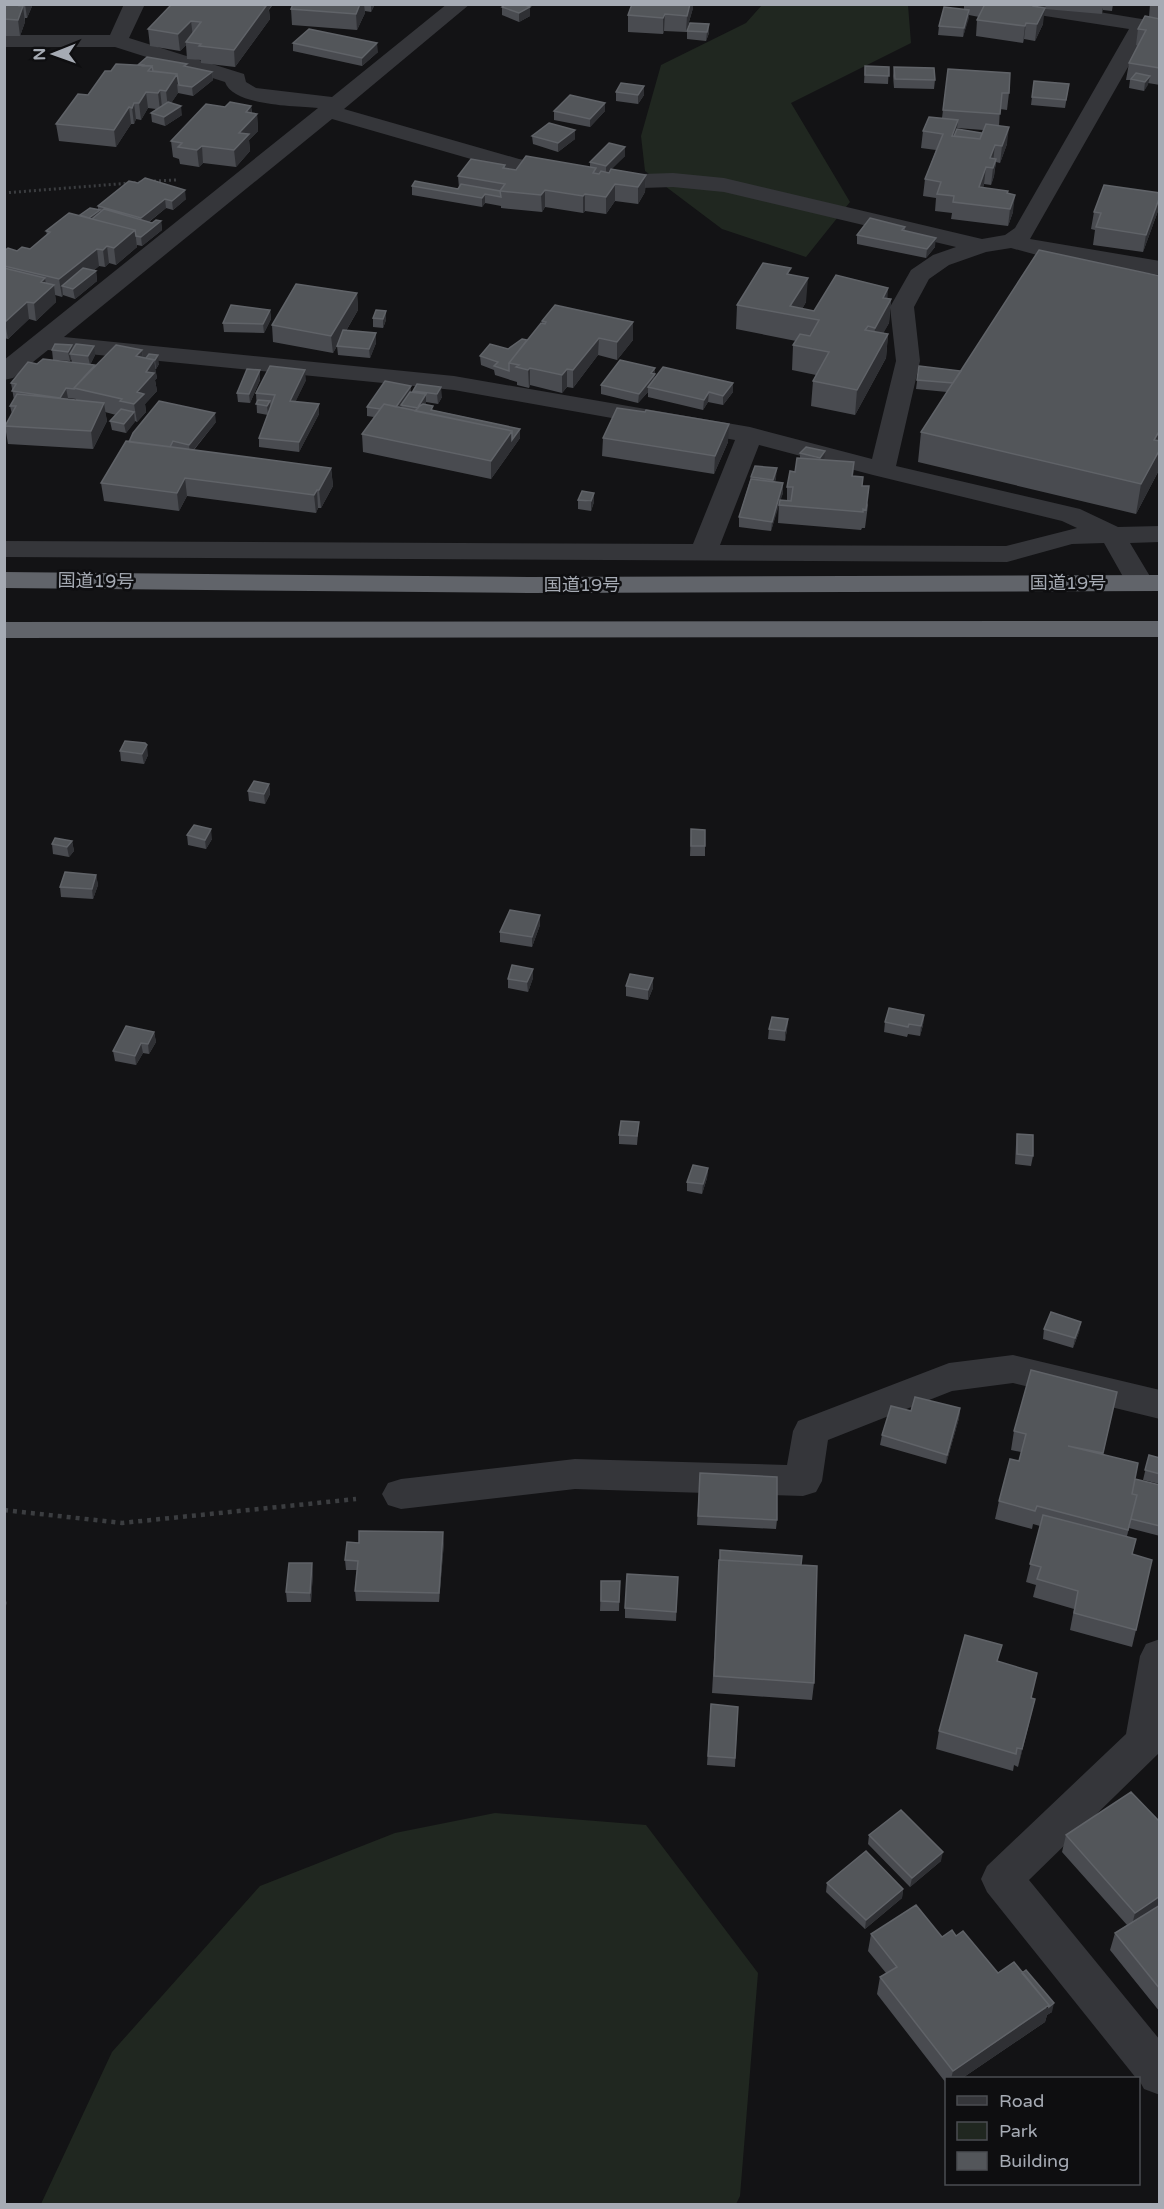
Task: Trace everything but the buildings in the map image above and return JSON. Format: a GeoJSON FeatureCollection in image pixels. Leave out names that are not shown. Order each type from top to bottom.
{"type":"FeatureCollection","features":[{"type":"Feature","properties":{"kind":"highway","name":"国道19号"},"geometry":{"type":"LineString","coordinates":[[4,580],[528,585],[1150,583]]}},
{"type":"Feature","properties":{"kind":"highway"},"geometry":{"type":"LineString","coordinates":[[4,630],[1160,629]]}},
{"type":"Feature","properties":{"kind":"street"},"geometry":{"type":"LineString","coordinates":[[117,41],[135,4]]}},
{"type":"Feature","properties":{"kind":"street"},"geometry":{"type":"LineString","coordinates":[[4,374],[460,4]]}},
{"type":"Feature","properties":{"kind":"street"},"geometry":{"type":"LineString","coordinates":[[1007,4],[1150,26],[1024,232],[1012,241]]}},
{"type":"Feature","properties":{"kind":"street"},"geometry":{"type":"LineString","coordinates":[[4,41],[117,41],[236,79],[235,84],[250,94],[332,108],[516,165],[610,182],[673,180],[724,185],[982,246]]}},
{"type":"Feature","properties":{"kind":"street"},"geometry":{"type":"LineString","coordinates":[[882,470],[908,361],[902,308],[919,275],[941,260],[982,246],[1012,241],[1047,250],[1160,268]]}},
{"type":"Feature","properties":{"kind":"street"},"geometry":{"type":"LineString","coordinates":[[45,342],[454,383],[750,435],[882,470],[1071,515],[1112,534],[1150,583]]}},
{"type":"Feature","properties":{"kind":"street"},"geometry":{"type":"LineString","coordinates":[[703,553],[750,435]]}},
{"type":"Feature","properties":{"kind":"street"},"geometry":{"type":"LineString","coordinates":[[4,549],[1007,554],[1071,536],[1160,534]]}},
{"type":"Feature","properties":{"kind":"street"},"geometry":{"type":"LineString","coordinates":[[401,1494],[575,1474],[804,1481],[811,1431],[949,1377],[1013,1370],[1160,1405]]}},
{"type":"Feature","properties":{"kind":"street"},"geometry":{"type":"LineString","coordinates":[[1160,1656],[1144,1742],[1002,1879],[1160,2074]]}},
{"type":"Feature","properties":{"kind":"path"},"geometry":{"type":"LineString","coordinates":[[4,193],[172,180],[246,178]]}},
{"type":"Feature","properties":{"kind":"path"},"geometry":{"type":"LineString","coordinates":[[4,1510],[122,1523],[401,1494]]}},
{"type":"Feature","properties":{"kind":"green space"},"geometry":{"type":"Polygon","coordinates":[[[762,5],[908,5],[911,43],[791,103],[850,202],[806,257],[722,229],[645,171],[641,136],[661,65],[746,23],[762,5]]]}},
{"type":"Feature","properties":{"kind":"green space"},"geometry":{"type":"Polygon","coordinates":[[[495,1813],[646,1825],[758,1973],[740,2196],[736,2204],[41,2204],[112,2052],[260,1886],[395,1833],[495,1813]]]}}]}
